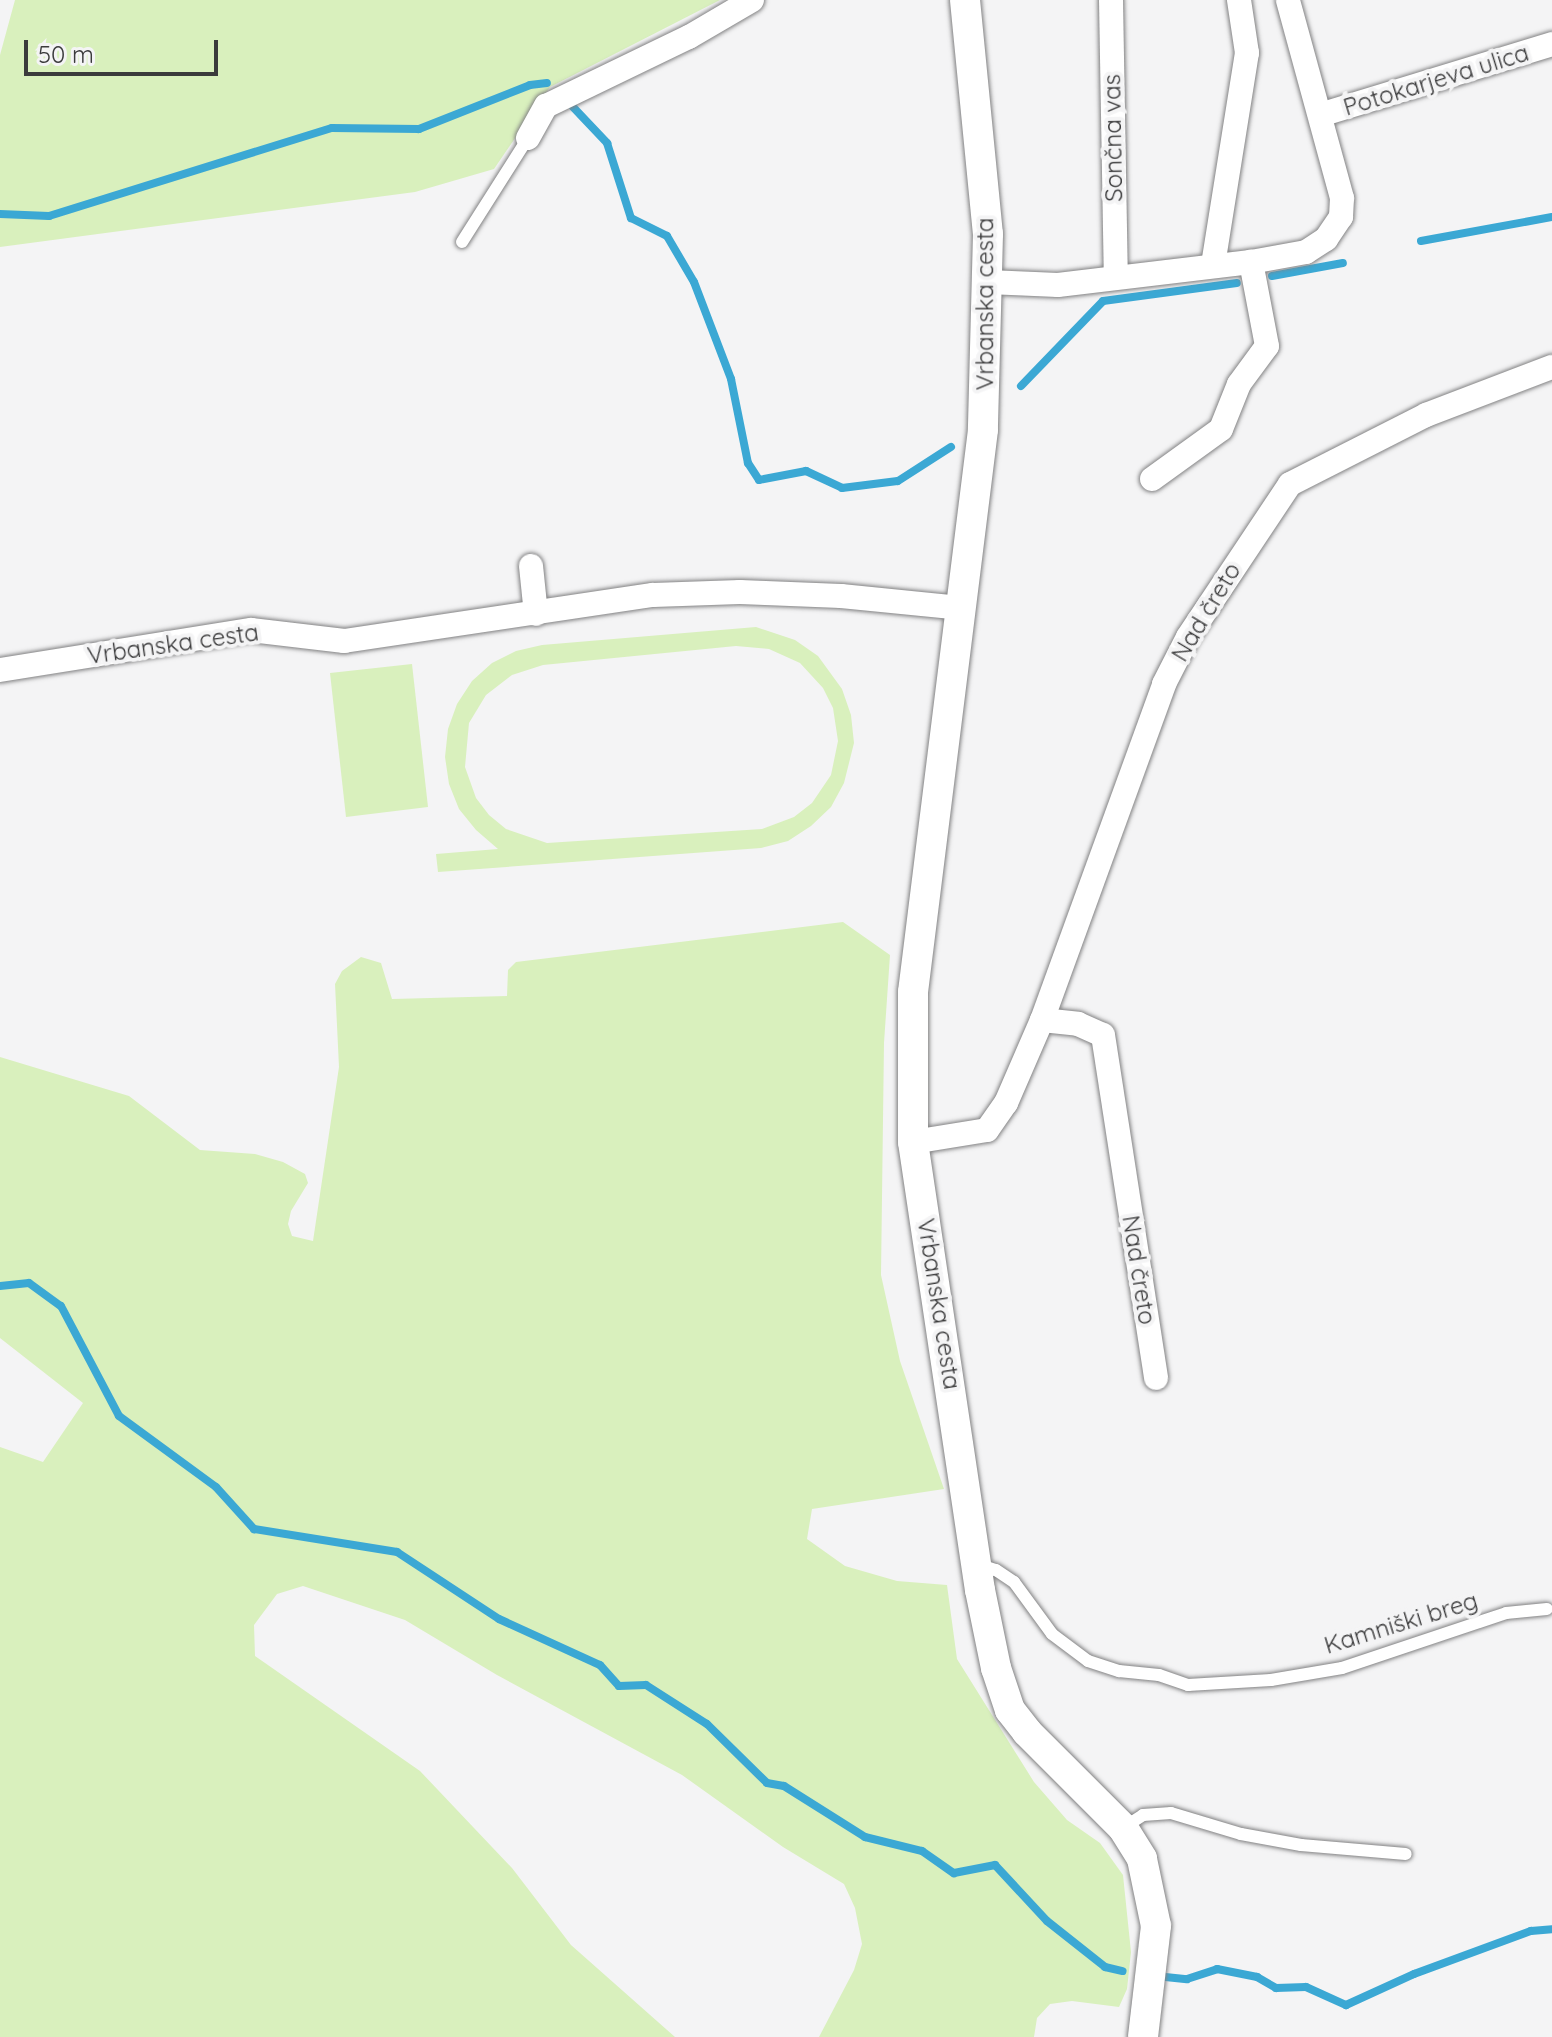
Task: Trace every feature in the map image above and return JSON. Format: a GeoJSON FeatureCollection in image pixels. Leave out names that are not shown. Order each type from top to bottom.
{"type":"FeatureCollection","features":[{"type":"Feature","properties":{"kind":"street"},"geometry":{"type":"LineString","coordinates":[[528,138],[546,106],[689,37],[752,0]]}},
{"type":"Feature","properties":{"kind":"street","name":"Vrbanska cesta"},"geometry":{"type":"LineString","coordinates":[[965,0],[988,234],[983,430],[962,608],[947,697],[913,992],[913,1142],[977,1564],[996,1668],[1010,1710],[1027,1732],[1123,1828],[1142,1859],[1152,1894],[1155,1946],[1146,2025]]}},
{"type":"Feature","properties":{"kind":"street","name":"Sončna vas"},"geometry":{"type":"LineString","coordinates":[[1111,0],[1116,277]]}},
{"type":"Feature","properties":{"kind":"street"},"geometry":{"type":"LineString","coordinates":[[1213,265],[1247,53],[1239,0]]}},
{"type":"Feature","properties":{"kind":"street"},"geometry":{"type":"LineString","coordinates":[[988,282],[1058,285],[1251,262],[1306,252],[1326,239],[1341,217],[1342,198],[1288,0]]}},
{"type":"Feature","properties":{"kind":"street","name":"Potokarjeva ulica"},"geometry":{"type":"LineString","coordinates":[[1320,115],[1552,44]]}},
{"type":"Feature","properties":{"kind":"street"},"geometry":{"type":"LineString","coordinates":[[1152,479],[1221,429],[1239,384],[1267,346],[1251,262]]}},
{"type":"Feature","properties":{"kind":"street","name":"Nad čreto"},"geometry":{"type":"LineString","coordinates":[[913,1142],[987,1130],[1006,1103],[1042,1020],[1164,684],[1211,600],[1290,484],[1426,415],[1552,367]]}},
{"type":"Feature","properties":{"kind":"street"},"geometry":{"type":"LineString","coordinates":[[531,566],[536,614]]}},
{"type":"Feature","properties":{"kind":"street","name":"Vrbanska cesta"},"geometry":{"type":"LineString","coordinates":[[0,670],[251,630],[344,641],[653,595],[740,592],[841,596],[962,608]]}},
{"type":"Feature","properties":{"kind":"street","name":"Nad čreto"},"geometry":{"type":"LineString","coordinates":[[1042,1020],[1078,1024],[1103,1035],[1156,1378]]}},
{"type":"Feature","properties":{"kind":"lane"},"geometry":{"type":"LineString","coordinates":[[462,242],[528,138]]}},
{"type":"Feature","properties":{"kind":"lane","name":"Kamniški breg"},"geometry":{"type":"LineString","coordinates":[[977,1564],[996,1570],[1014,1582],[1052,1634],[1088,1661],[1119,1671],[1159,1675],[1188,1685],[1271,1680],[1342,1668],[1506,1613],[1547,1609]]}},
{"type":"Feature","properties":{"kind":"lane"},"geometry":{"type":"LineString","coordinates":[[1123,1828],[1143,1815],[1171,1813],[1241,1834],[1301,1845],[1406,1854]]}},
{"type":"Feature","properties":{"kind":"green space"},"geometry":{"type":"Polygon","coordinates":[[[15,0],[720,0],[550,87],[494,169],[415,192],[0,247],[0,55],[15,0]]]}},
{"type":"Feature","properties":{"kind":"green space"},"geometry":{"type":"Polygon","coordinates":[[[756,627],[795,640],[818,656],[842,689],[851,715],[854,743],[844,783],[831,807],[811,826],[788,841],[761,848],[438,872],[436,854],[498,849],[476,830],[459,809],[449,784],[445,757],[448,729],[457,704],[472,681],[492,663],[516,651],[542,645],[756,627]],[[736,646],[543,665],[512,675],[486,695],[469,723],[465,767],[476,798],[489,815],[506,829],[547,843],[762,829],[794,817],[812,803],[831,775],[838,741],[833,708],[823,688],[800,663],[769,649],[736,646]]]}},
{"type":"Feature","properties":{"kind":"green space"},"geometry":{"type":"Polygon","coordinates":[[[412,664],[428,807],[346,817],[330,673],[412,664]]]}},
{"type":"Feature","properties":{"kind":"green space"},"geometry":{"type":"Polygon","coordinates":[[[843,922],[890,955],[884,1043],[881,1275],[900,1361],[944,1489],[812,1509],[807,1539],[845,1566],[897,1581],[947,1585],[957,1659],[1034,1782],[1067,1820],[1100,1843],[1123,1875],[1131,1952],[1127,1989],[1119,2007],[1072,2001],[1050,2004],[1037,2018],[1034,2037],[819,2037],[854,1970],[862,1944],[855,1908],[844,1884],[783,1847],[682,1775],[497,1675],[405,1620],[303,1586],[277,1594],[254,1625],[255,1656],[420,1771],[512,1868],[571,1945],[675,2037],[0,2037],[0,1447],[43,1462],[83,1403],[0,1338],[0,1057],[129,1096],[200,1150],[255,1154],[283,1162],[305,1174],[308,1183],[291,1211],[288,1224],[292,1236],[313,1241],[339,1067],[335,984],[342,971],[361,957],[381,963],[392,999],[507,996],[508,970],[516,962],[843,922]]]}},
{"type":"Feature","properties":{"kind":"waterway"},"geometry":{"type":"LineString","coordinates":[[0,214],[49,216],[332,128],[419,129],[530,85],[547,83]]}},
{"type":"Feature","properties":{"kind":"waterway"},"geometry":{"type":"LineString","coordinates":[[573,107],[607,143],[631,218],[667,236],[694,282],[731,379],[748,463],[759,480],[806,471],[842,488],[898,481],[951,447]]}},
{"type":"Feature","properties":{"kind":"waterway"},"geometry":{"type":"LineString","coordinates":[[1421,241],[1552,217]]}},
{"type":"Feature","properties":{"kind":"waterway"},"geometry":{"type":"LineString","coordinates":[[1272,276],[1343,263]]}},
{"type":"Feature","properties":{"kind":"waterway"},"geometry":{"type":"LineString","coordinates":[[1021,386],[1103,301],[1237,283]]}},
{"type":"Feature","properties":{"kind":"waterway"},"geometry":{"type":"LineString","coordinates":[[0,1286],[29,1283],[61,1306],[119,1416],[216,1487],[254,1529],[397,1552],[499,1619],[600,1665],[619,1686],[646,1685],[707,1724],[767,1783],[784,1786],[865,1837],[922,1851],[954,1873],[995,1865],[1047,1921],[1105,1967],[1123,1971]]}},
{"type":"Feature","properties":{"kind":"waterway"},"geometry":{"type":"LineString","coordinates":[[1156,1976],[1187,1979],[1217,1969],[1257,1977],[1276,1988],[1306,1987],[1346,2005],[1414,1974],[1531,1931],[1552,1929]]}}]}
